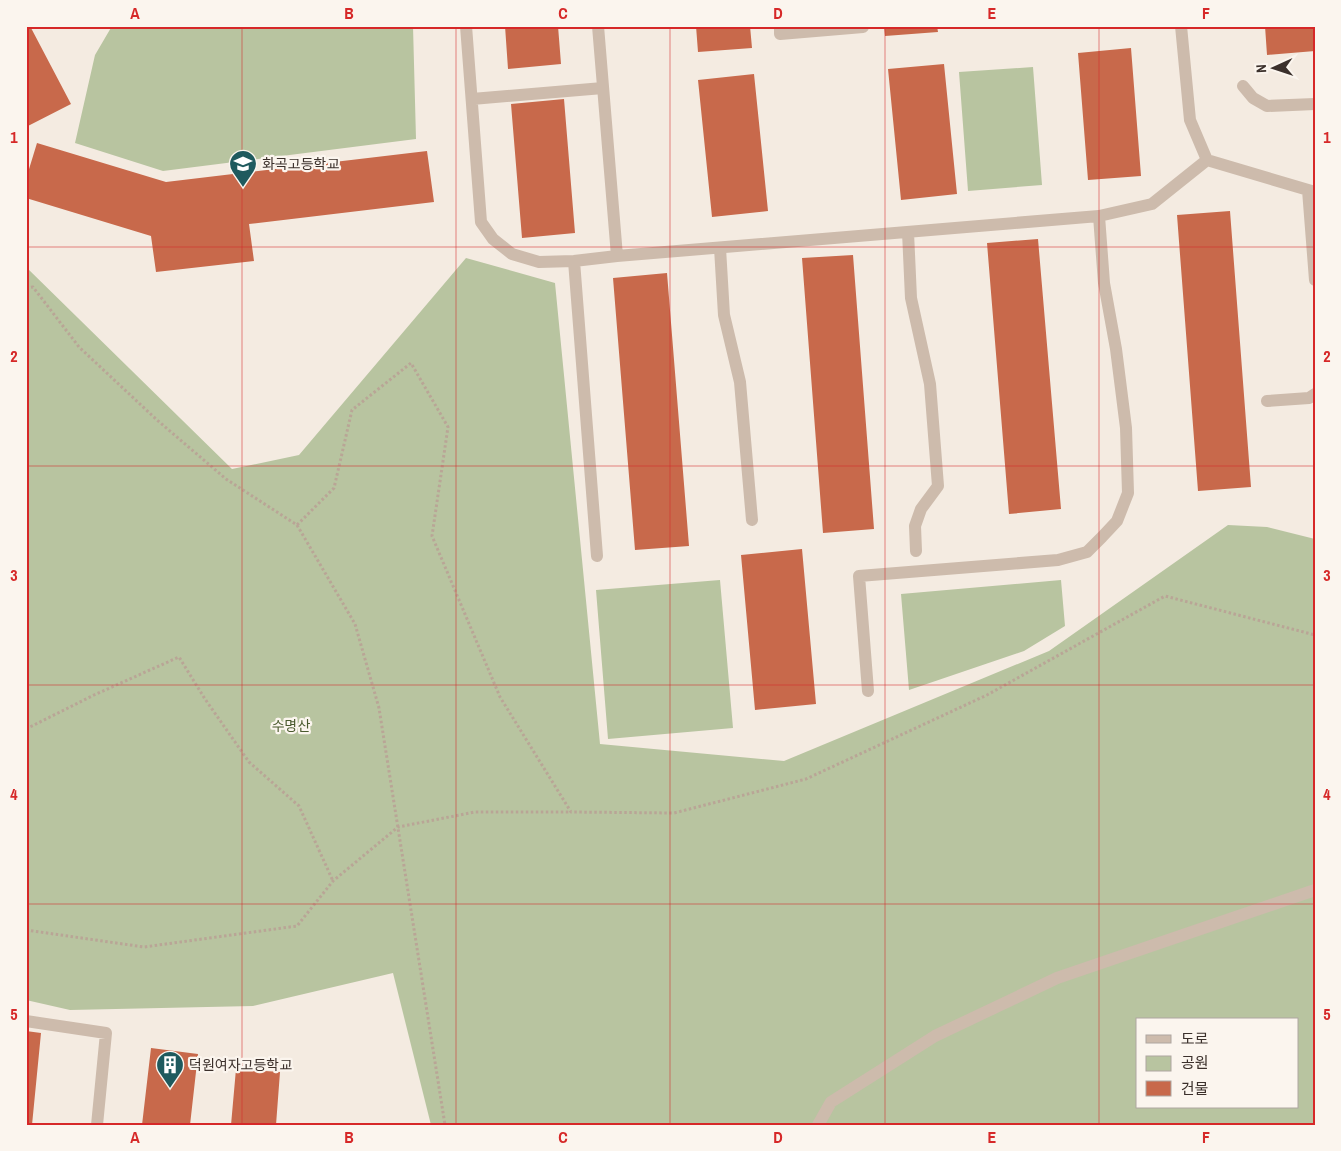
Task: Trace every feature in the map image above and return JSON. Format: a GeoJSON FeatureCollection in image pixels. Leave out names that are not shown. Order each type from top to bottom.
{"type":"FeatureCollection","features":[{"type":"Feature","properties":{"kind":"lane"},"geometry":{"type":"LineString","coordinates":[[466,26],[481,222],[493,239],[512,254],[539,262],[574,261],[1099,216],[1152,204],[1208,160]]}},
{"type":"Feature","properties":{"kind":"lane"},"geometry":{"type":"LineString","coordinates":[[598,26],[616,256]]}},
{"type":"Feature","properties":{"kind":"lane"},"geometry":{"type":"LineString","coordinates":[[780,26],[780,34],[863,27]]}},
{"type":"Feature","properties":{"kind":"lane"},"geometry":{"type":"LineString","coordinates":[[1181,26],[1190,120],[1208,160],[1311,191],[1315,280]]}},
{"type":"Feature","properties":{"kind":"lane"},"geometry":{"type":"LineString","coordinates":[[1243,86],[1253,98],[1267,106],[1315,104]]}},
{"type":"Feature","properties":{"kind":"lane"},"geometry":{"type":"LineString","coordinates":[[472,98],[603,88]]}},
{"type":"Feature","properties":{"kind":"lane"},"geometry":{"type":"LineString","coordinates":[[868,691],[859,576],[1058,560],[1086,552],[1117,521],[1128,493],[1126,428],[1116,350],[1104,283],[1099,216]]}},
{"type":"Feature","properties":{"kind":"lane"},"geometry":{"type":"LineString","coordinates":[[908,232],[911,298],[930,384],[938,486],[921,509],[914,526],[916,550]]}},
{"type":"Feature","properties":{"kind":"lane"},"geometry":{"type":"LineString","coordinates":[[720,248],[724,315],[740,382],[752,520]]}},
{"type":"Feature","properties":{"kind":"lane"},"geometry":{"type":"LineString","coordinates":[[574,261],[597,556]]}},
{"type":"Feature","properties":{"kind":"lane"},"geometry":{"type":"LineString","coordinates":[[1267,401],[1309,398],[1315,394]]}},
{"type":"Feature","properties":{"kind":"lane"},"geometry":{"type":"LineString","coordinates":[[818,1125],[830,1102],[935,1036],[1056,978],[1315,890]]}},
{"type":"Feature","properties":{"kind":"lane"},"geometry":{"type":"LineString","coordinates":[[26,1020],[106,1034],[97,1125]]}},
{"type":"Feature","properties":{"kind":"path"},"geometry":{"type":"LineString","coordinates":[[26,288],[34,287],[79,347],[157,420],[226,480],[297,525],[355,624],[380,708],[445,1125]]}},
{"type":"Feature","properties":{"kind":"path"},"geometry":{"type":"LineString","coordinates":[[297,525],[334,488],[352,410],[412,363],[448,427],[432,536],[500,697],[572,812]]}},
{"type":"Feature","properties":{"kind":"path"},"geometry":{"type":"LineString","coordinates":[[26,930],[144,947],[297,926],[333,881],[398,826],[474,812],[674,813],[806,779],[987,695],[1165,596],[1315,635]]}},
{"type":"Feature","properties":{"kind":"path"},"geometry":{"type":"LineString","coordinates":[[26,729],[94,695],[179,657],[205,699],[249,762],[299,806],[333,881]]}},
{"type":"Feature","properties":{"kind":"green space"},"geometry":{"type":"Polygon","coordinates":[[[112,26],[413,26],[416,139],[163,171],[75,143],[95,55],[112,26]]]}},
{"type":"Feature","properties":{"kind":"green space"},"geometry":{"type":"Polygon","coordinates":[[[1033,67],[1042,185],[968,191],[959,72],[1033,67]]]}},
{"type":"Feature","properties":{"kind":"green space","name":"수명산"},"geometry":{"type":"Polygon","coordinates":[[[466,258],[555,283],[600,744],[784,761],[1049,651],[1228,525],[1267,527],[1315,539],[1315,1125],[431,1125],[393,973],[253,1006],[70,1010],[26,1000],[26,267],[232,469],[299,455],[466,258]]]}},
{"type":"Feature","properties":{"kind":"green space"},"geometry":{"type":"Polygon","coordinates":[[[720,580],[733,728],[608,739],[596,590],[720,580]]]}},
{"type":"Feature","properties":{"kind":"green space"},"geometry":{"type":"Polygon","coordinates":[[[1061,580],[1065,626],[1024,651],[909,690],[901,594],[1061,580]]]}},
{"type":"Feature","properties":{"kind":"building"},"geometry":{"type":"Polygon","coordinates":[[[26,26],[30,26],[71,104],[26,127],[26,26]]]}},
{"type":"Feature","properties":{"kind":"building"},"geometry":{"type":"Polygon","coordinates":[[[505,26],[558,26],[561,64],[508,69],[505,26]]]}},
{"type":"Feature","properties":{"kind":"building"},"geometry":{"type":"Polygon","coordinates":[[[696,26],[750,26],[752,48],[698,52],[696,26]]]}},
{"type":"Feature","properties":{"kind":"building"},"geometry":{"type":"Polygon","coordinates":[[[884,26],[937,26],[938,32],[885,36],[884,26]]]}},
{"type":"Feature","properties":{"kind":"building"},"geometry":{"type":"Polygon","coordinates":[[[1265,26],[1315,26],[1315,51],[1267,55],[1265,26]]]}},
{"type":"Feature","properties":{"kind":"building"},"geometry":{"type":"Polygon","coordinates":[[[1131,48],[1141,176],[1088,180],[1078,53],[1131,48]]]}},
{"type":"Feature","properties":{"kind":"building"},"geometry":{"type":"Polygon","coordinates":[[[944,64],[957,194],[901,200],[888,69],[944,64]]]}},
{"type":"Feature","properties":{"kind":"building"},"geometry":{"type":"Polygon","coordinates":[[[754,74],[768,211],[712,217],[698,80],[754,74]]]}},
{"type":"Feature","properties":{"kind":"building"},"geometry":{"type":"Polygon","coordinates":[[[564,99],[575,233],[522,238],[511,104],[564,99]]]}},
{"type":"Feature","properties":{"kind":"building","name":"화곡고등학교"},"geometry":{"type":"Polygon","coordinates":[[[37,143],[166,182],[427,151],[434,202],[249,224],[254,261],[156,272],[151,236],[26,198],[26,179],[37,143]]]}},
{"type":"Feature","properties":{"kind":"building"},"geometry":{"type":"Polygon","coordinates":[[[1230,211],[1251,487],[1198,491],[1177,215],[1230,211]]]}},
{"type":"Feature","properties":{"kind":"building"},"geometry":{"type":"Polygon","coordinates":[[[1038,239],[1061,509],[1009,514],[987,243],[1038,239]]]}},
{"type":"Feature","properties":{"kind":"building"},"geometry":{"type":"Polygon","coordinates":[[[853,255],[874,529],[823,533],[802,258],[853,255]]]}},
{"type":"Feature","properties":{"kind":"building"},"geometry":{"type":"Polygon","coordinates":[[[667,273],[689,546],[635,550],[613,278],[667,273]]]}},
{"type":"Feature","properties":{"kind":"building"},"geometry":{"type":"Polygon","coordinates":[[[802,549],[816,704],[755,710],[741,555],[802,549]]]}},
{"type":"Feature","properties":{"kind":"building"},"geometry":{"type":"Polygon","coordinates":[[[26,1031],[41,1033],[32,1125],[26,1125],[26,1031]]]}},
{"type":"Feature","properties":{"kind":"building","name":"덕원여자고등학교"},"geometry":{"type":"Polygon","coordinates":[[[151,1048],[198,1054],[190,1125],[142,1125],[151,1048]]]}},
{"type":"Feature","properties":{"kind":"building","name":"덕원여자고등학교"},"geometry":{"type":"Polygon","coordinates":[[[236,1069],[280,1072],[276,1125],[231,1125],[236,1069]]]}},
{"type":"Feature","properties":{"kind":"place","name":"화곡고등학교"},"geometry":{"type":"Point","coordinates":[243,188]}},
{"type":"Feature","properties":{"kind":"place","name":"덕원여자고등학교"},"geometry":{"type":"Point","coordinates":[170,1089]}}]}
